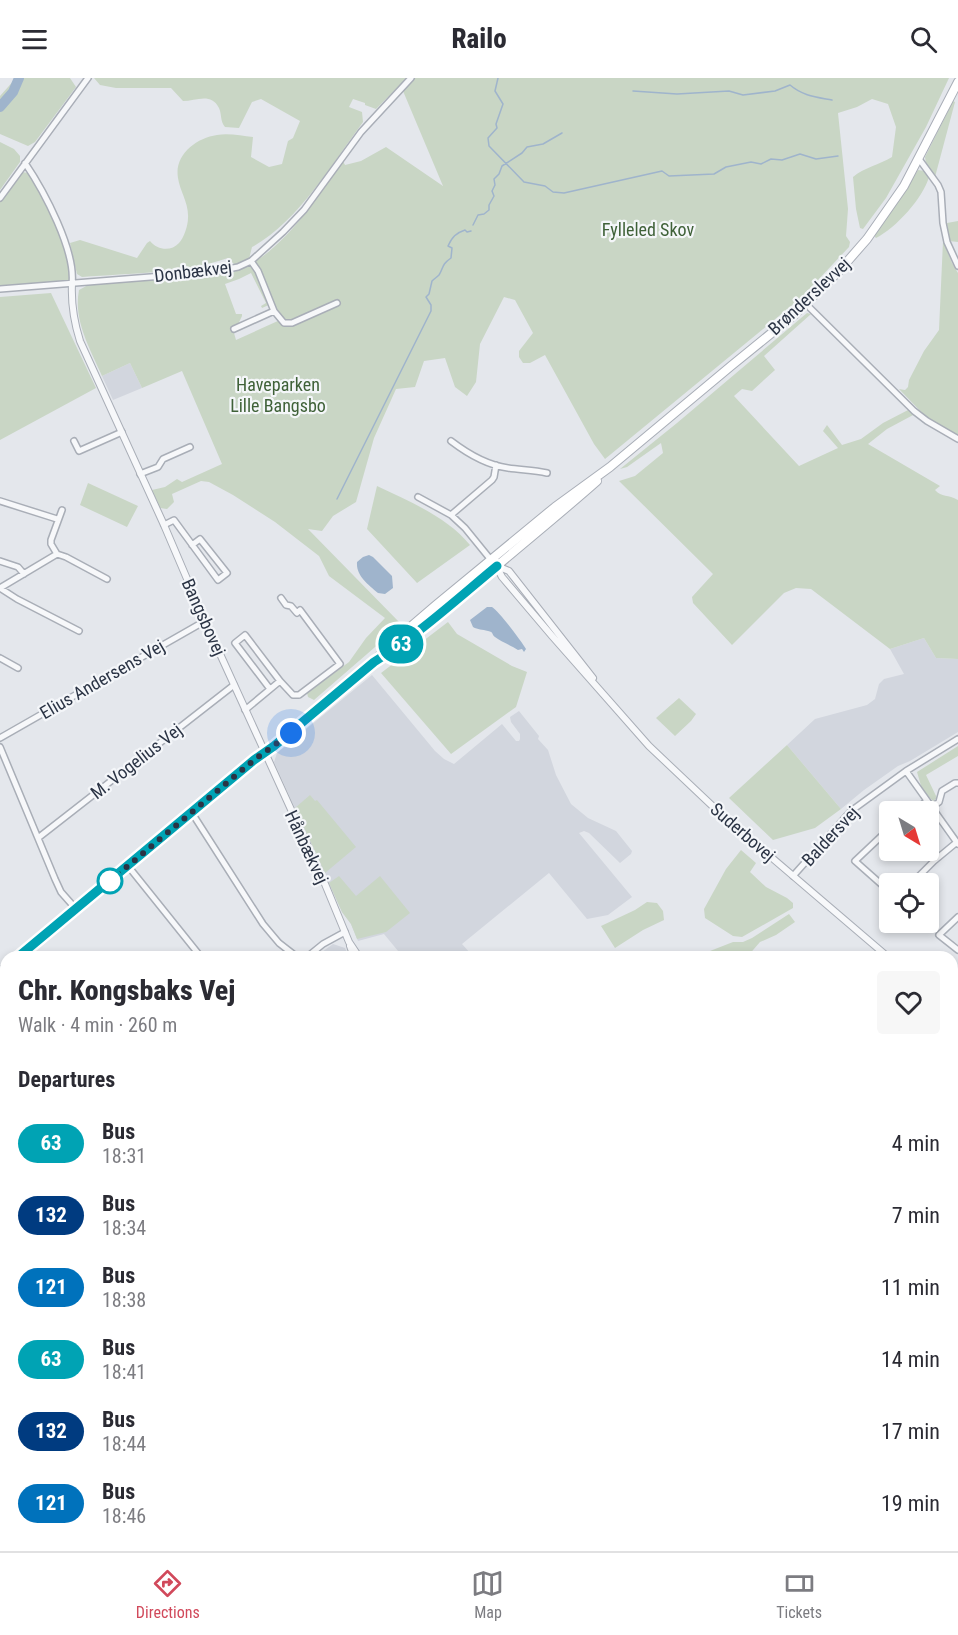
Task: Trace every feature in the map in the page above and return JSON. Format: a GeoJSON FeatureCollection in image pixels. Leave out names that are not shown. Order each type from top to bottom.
{"type":"FeatureCollection","features":[{"type":"Feature","properties":{"kind":"main road","name":"Brønderslevvej"},"geometry":{"type":"LineString","coordinates":[[25,951],[374,662],[391,652],[444,610],[494,563],[560,514],[610,467],[795,314],[867,239],[904,186],[958,82]]}},
{"type":"Feature","properties":{"kind":"street"},"geometry":{"type":"LineString","coordinates":[[0,198],[88,78]]}},
{"type":"Feature","properties":{"kind":"street","name":"Donbækvej"},"geometry":{"type":"LineString","coordinates":[[0,289],[213,272],[237,267],[250,261],[283,232],[303,210],[361,132],[411,78]]}},
{"type":"Feature","properties":{"kind":"street"},"geometry":{"type":"LineString","coordinates":[[919,159],[941,192],[947,242],[958,266]]}},
{"type":"Feature","properties":{"kind":"street"},"geometry":{"type":"LineString","coordinates":[[25,163],[63,233],[74,274],[72,284]]}},
{"type":"Feature","properties":{"kind":"street"},"geometry":{"type":"LineString","coordinates":[[250,261],[258,271],[274,311],[284,322],[292,323],[337,303]]}},
{"type":"Feature","properties":{"kind":"street","name":"Bangsbovej"},"geometry":{"type":"LineString","coordinates":[[72,284],[73,316],[78,334],[264,753]]}},
{"type":"Feature","properties":{"kind":"street"},"geometry":{"type":"LineString","coordinates":[[810,308],[915,411],[927,421],[958,439]]}},
{"type":"Feature","properties":{"kind":"street"},"geometry":{"type":"LineString","coordinates":[[234,329],[274,311]]}},
{"type":"Feature","properties":{"kind":"street"},"geometry":{"type":"LineString","coordinates":[[74,441],[79,451],[122,432]]}},
{"type":"Feature","properties":{"kind":"street"},"geometry":{"type":"LineString","coordinates":[[451,441],[481,460],[496,465],[547,473]]}},
{"type":"Feature","properties":{"kind":"street"},"geometry":{"type":"LineString","coordinates":[[140,474],[158,467],[163,459],[190,447]]}},
{"type":"Feature","properties":{"kind":"street"},"geometry":{"type":"LineString","coordinates":[[451,515],[492,480],[496,465]]}},
{"type":"Feature","properties":{"kind":"street"},"geometry":{"type":"LineString","coordinates":[[418,497],[451,515],[494,563]]}},
{"type":"Feature","properties":{"kind":"street"},"geometry":{"type":"LineString","coordinates":[[0,501],[57,519]]}},
{"type":"Feature","properties":{"kind":"street"},"geometry":{"type":"LineString","coordinates":[[62,510],[51,540],[57,554],[107,579]]}},
{"type":"Feature","properties":{"kind":"street","name":"Bangsbovej"},"geometry":{"type":"LineString","coordinates":[[164,525],[174,520],[192,545],[218,580],[227,573],[200,539],[192,545]]}},
{"type":"Feature","properties":{"kind":"street"},"geometry":{"type":"LineString","coordinates":[[57,554],[0,588],[79,631]]}},
{"type":"Feature","properties":{"kind":"street"},"geometry":{"type":"LineString","coordinates":[[0,561],[18,567],[24,574]]}},
{"type":"Feature","properties":{"kind":"street","name":"Suderbovej"},"geometry":{"type":"LineString","coordinates":[[494,563],[502,577],[586,677],[649,746],[683,780],[881,951]]}},
{"type":"Feature","properties":{"kind":"street","name":"Bangsbovej"},"geometry":{"type":"LineString","coordinates":[[270,689],[235,643],[245,635],[293,695],[299,695],[340,664],[300,610],[297,613],[281,598]]}},
{"type":"Feature","properties":{"kind":"street","name":"Elius Andersens Vej"},"geometry":{"type":"LineString","coordinates":[[0,738],[205,621]]}},
{"type":"Feature","properties":{"kind":"street"},"geometry":{"type":"LineString","coordinates":[[0,658],[18,668]]}},
{"type":"Feature","properties":{"kind":"street"},"geometry":{"type":"LineString","coordinates":[[245,710],[280,681]]}},
{"type":"Feature","properties":{"kind":"street","name":"M. Vogelius Vej"},"geometry":{"type":"LineString","coordinates":[[38,838],[234,685]]}},
{"type":"Feature","properties":{"kind":"street","name":"Baldersvej"},"geometry":{"type":"LineString","coordinates":[[793,876],[851,812],[883,786],[958,739]]}},
{"type":"Feature","properties":{"kind":"street"},"geometry":{"type":"LineString","coordinates":[[0,747],[61,892],[75,909]]}},
{"type":"Feature","properties":{"kind":"street","name":"Hånbækvej"},"geometry":{"type":"LineString","coordinates":[[264,753],[325,884],[352,951]]}},
{"type":"Feature","properties":{"kind":"street"},"geometry":{"type":"LineString","coordinates":[[906,771],[927,801]]}},
{"type":"Feature","properties":{"kind":"street"},"geometry":{"type":"LineString","coordinates":[[939,802],[942,791],[958,783]]}},
{"type":"Feature","properties":{"kind":"street"},"geometry":{"type":"LineString","coordinates":[[192,813],[263,924],[289,951]]}},
{"type":"Feature","properties":{"kind":"street"},"geometry":{"type":"LineString","coordinates":[[922,873],[957,843],[939,817]]}},
{"type":"Feature","properties":{"kind":"street"},"geometry":{"type":"LineString","coordinates":[[879,838],[855,861],[879,882]]}},
{"type":"Feature","properties":{"kind":"street"},"geometry":{"type":"LineString","coordinates":[[128,866],[196,951]]}},
{"type":"Feature","properties":{"kind":"street"},"geometry":{"type":"LineString","coordinates":[[958,916],[939,935],[958,950]]}},
{"type":"Feature","properties":{"kind":"street"},"geometry":{"type":"LineString","coordinates":[[314,951],[345,933]]}},
{"type":"Feature","properties":{"kind":"street","name":"Hånbækvej"},"geometry":{"type":"LineString","coordinates":[[349,942],[355,951]]}},
{"type":"Feature","properties":{"kind":"shaded area"},"geometry":{"type":"Polygon","coordinates":[[[130,363],[142,388],[113,400],[102,376],[130,363]]]}},
{"type":"Feature","properties":{"kind":"shaded area"},"geometry":{"type":"Polygon","coordinates":[[[924,638],[936,658],[958,659],[958,732],[898,766],[841,809],[787,745],[815,719],[867,705],[875,699],[879,684],[884,679],[904,674],[890,649],[924,638]]]}},
{"type":"Feature","properties":{"kind":"shaded area"},"geometry":{"type":"Polygon","coordinates":[[[372,675],[435,751],[454,764],[502,724],[516,741],[519,741],[520,734],[510,717],[519,711],[548,750],[556,775],[571,804],[588,818],[616,831],[632,851],[620,863],[589,833],[584,831],[579,833],[632,897],[608,915],[587,919],[549,873],[462,944],[468,951],[398,951],[384,934],[358,941],[351,924],[342,912],[274,762],[277,753],[372,675]]]}},
{"type":"Feature","properties":{"kind":"shaded area"},"geometry":{"type":"Polygon","coordinates":[[[333,944],[345,948],[346,951],[323,951],[333,944]]]}},
{"type":"Feature","properties":{"kind":"green space"},"geometry":{"type":"Polygon","coordinates":[[[16,78],[70,78],[76,87],[35,142],[28,146],[0,134],[0,96],[16,78]]]}},
{"type":"Feature","properties":{"kind":"green space"},"geometry":{"type":"Polygon","coordinates":[[[94,78],[407,78],[376,109],[353,99],[349,107],[362,112],[363,122],[299,208],[269,236],[252,247],[249,259],[237,267],[228,258],[175,270],[82,277],[77,274],[70,243],[80,240],[137,258],[150,241],[164,249],[172,248],[179,243],[186,228],[188,213],[178,178],[179,162],[194,144],[217,135],[253,137],[251,157],[269,167],[282,164],[288,141],[293,138],[300,121],[261,99],[252,102],[239,128],[225,127],[219,108],[212,100],[203,98],[183,101],[171,88],[116,88],[100,85],[94,78]]]}},
{"type":"Feature","properties":{"kind":"green space","name":"Fylleled Skov"},"geometry":{"type":"Polygon","coordinates":[[[415,78],[949,78],[926,127],[886,198],[863,229],[860,228],[856,209],[853,177],[892,157],[896,127],[888,104],[872,99],[838,113],[848,209],[846,236],[850,242],[849,247],[802,297],[605,459],[594,444],[545,355],[530,363],[523,363],[519,357],[519,351],[533,333],[515,300],[504,297],[480,344],[476,382],[467,396],[455,387],[445,358],[424,361],[415,387],[396,389],[374,438],[356,502],[333,516],[322,531],[308,529],[400,623],[314,700],[308,697],[307,693],[349,662],[366,638],[385,618],[329,576],[319,556],[275,522],[209,482],[201,481],[172,494],[174,502],[167,509],[160,508],[152,490],[165,487],[177,479],[182,482],[222,464],[182,371],[142,388],[130,363],[102,376],[80,323],[79,290],[90,284],[221,275],[245,267],[279,243],[294,227],[343,161],[345,165],[361,161],[386,147],[443,186],[403,91],[415,78]],[[251,273],[225,284],[236,314],[242,314],[234,333],[236,340],[280,320],[273,303],[262,308],[261,306],[266,303],[251,273]]]}},
{"type":"Feature","properties":{"kind":"green space"},"geometry":{"type":"Polygon","coordinates":[[[953,101],[955,102],[935,177],[926,164],[925,157],[953,101]]]}},
{"type":"Feature","properties":{"kind":"green space"},"geometry":{"type":"Polygon","coordinates":[[[0,142],[14,149],[20,156],[20,162],[0,190],[0,142]]]}},
{"type":"Feature","properties":{"kind":"green space"},"geometry":{"type":"Polygon","coordinates":[[[918,170],[925,171],[929,177],[921,194],[900,220],[876,238],[875,234],[918,170]]]}},
{"type":"Feature","properties":{"kind":"green space"},"geometry":{"type":"Polygon","coordinates":[[[22,172],[28,173],[33,180],[58,230],[68,258],[69,280],[0,286],[0,202],[22,172]]]}},
{"type":"Feature","properties":{"kind":"green space"},"geometry":{"type":"Polygon","coordinates":[[[958,221],[958,242],[949,241],[947,223],[958,221]]]}},
{"type":"Feature","properties":{"kind":"green space"},"geometry":{"type":"Polygon","coordinates":[[[943,241],[958,273],[958,436],[929,420],[899,389],[905,390],[908,387],[909,380],[924,351],[939,330],[943,241]]]}},
{"type":"Feature","properties":{"kind":"green space"},"geometry":{"type":"Polygon","coordinates":[[[51,293],[96,388],[0,440],[0,297],[51,293]]]}},
{"type":"Feature","properties":{"kind":"green space"},"geometry":{"type":"Polygon","coordinates":[[[807,313],[811,314],[764,356],[775,370],[752,391],[742,389],[734,396],[799,466],[838,448],[823,431],[827,425],[842,445],[861,439],[883,423],[910,409],[915,414],[887,429],[868,444],[940,486],[935,490],[940,494],[958,500],[958,659],[936,658],[924,638],[890,649],[811,589],[796,588],[784,593],[732,645],[693,603],[692,597],[713,574],[619,481],[635,476],[663,453],[661,443],[627,467],[620,469],[807,313]]]}},
{"type":"Feature","properties":{"kind":"green space"},"geometry":{"type":"Polygon","coordinates":[[[88,483],[138,506],[127,527],[80,505],[88,483]]]}},
{"type":"Feature","properties":{"kind":"green space"},"geometry":{"type":"Polygon","coordinates":[[[377,486],[439,518],[470,545],[417,583],[367,529],[377,486]]]}},
{"type":"Feature","properties":{"kind":"green space"},"geometry":{"type":"Polygon","coordinates":[[[448,622],[457,634],[512,666],[527,672],[516,707],[451,754],[381,673],[448,622]]]}},
{"type":"Feature","properties":{"kind":"green space"},"geometry":{"type":"Polygon","coordinates":[[[679,698],[696,714],[675,736],[656,718],[679,698]]]}},
{"type":"Feature","properties":{"kind":"green space"},"geometry":{"type":"Polygon","coordinates":[[[787,745],[841,809],[815,828],[773,840],[729,798],[787,745]]]}},
{"type":"Feature","properties":{"kind":"green space"},"geometry":{"type":"Polygon","coordinates":[[[958,746],[958,756],[926,775],[937,798],[933,801],[922,789],[917,772],[958,746]]]}},
{"type":"Feature","properties":{"kind":"green space"},"geometry":{"type":"Polygon","coordinates":[[[310,795],[315,801],[317,800],[356,847],[325,873],[295,808],[310,795]]]}},
{"type":"Feature","properties":{"kind":"green space"},"geometry":{"type":"Polygon","coordinates":[[[741,850],[756,863],[750,872],[766,887],[793,903],[793,908],[742,937],[733,936],[705,918],[704,909],[726,869],[741,850]]]}},
{"type":"Feature","properties":{"kind":"green space"},"geometry":{"type":"Polygon","coordinates":[[[339,876],[356,896],[380,876],[410,913],[386,932],[357,939],[329,883],[339,876]]]}},
{"type":"Feature","properties":{"kind":"green space"},"geometry":{"type":"Polygon","coordinates":[[[647,902],[657,903],[663,911],[664,920],[615,948],[601,926],[647,902]]]}},
{"type":"Feature","properties":{"kind":"green space"},"geometry":{"type":"Polygon","coordinates":[[[789,914],[795,922],[776,935],[760,942],[752,951],[710,951],[752,938],[789,914]]]}},
{"type":"Feature","properties":{"kind":"water"},"geometry":{"type":"Polygon","coordinates":[[[369,555],[392,576],[393,588],[385,594],[378,593],[358,571],[357,562],[369,555]]]}},
{"type":"Feature","properties":{"kind":"water"},"geometry":{"type":"Polygon","coordinates":[[[487,607],[495,609],[515,633],[526,649],[524,652],[522,649],[518,650],[497,639],[491,632],[473,627],[470,620],[487,607]]]}},
{"type":"Feature","properties":{"kind":"waterway"},"geometry":{"type":"LineString","coordinates":[[0,107],[13,92],[19,78]]}},
{"type":"Feature","properties":{"kind":"waterway"},"geometry":{"type":"LineString","coordinates":[[498,78],[495,91],[503,104],[496,124],[497,128],[488,138],[489,146],[524,182],[545,186],[553,192],[564,193],[662,171],[669,176],[714,174],[726,167],[751,162],[761,164],[771,159],[782,160],[800,154],[816,159],[838,156]]}},
{"type":"Feature","properties":{"kind":"waterway"},"geometry":{"type":"LineString","coordinates":[[633,91],[677,94],[729,91],[743,95],[775,91],[790,85],[805,94],[832,100]]}},
{"type":"Feature","properties":{"kind":"waterway"},"geometry":{"type":"LineString","coordinates":[[473,225],[478,215],[489,210],[494,196],[492,191],[495,185],[494,179],[502,166],[527,147],[543,144],[562,133]]}},
{"type":"Feature","properties":{"kind":"waterway"},"geometry":{"type":"LineString","coordinates":[[337,499],[431,311],[431,305],[426,297],[432,281],[451,258],[452,248],[448,246],[459,232],[471,231]]}},
{"type":"Feature","properties":{"kind":"bus line","name":"63"},"geometry":{"type":"LineString","coordinates":[[25,951],[374,662],[391,652],[497,566]]}},
{"type":"Feature","properties":{"kind":"route"},"geometry":{"type":"LineString","coordinates":[[110,881],[254,760],[291,733]]}},
{"type":"Feature","properties":{"kind":"park label","name":"Haveparken Lille Bangsbo"},"geometry":{"type":"Point","coordinates":[278,394]}}]}
